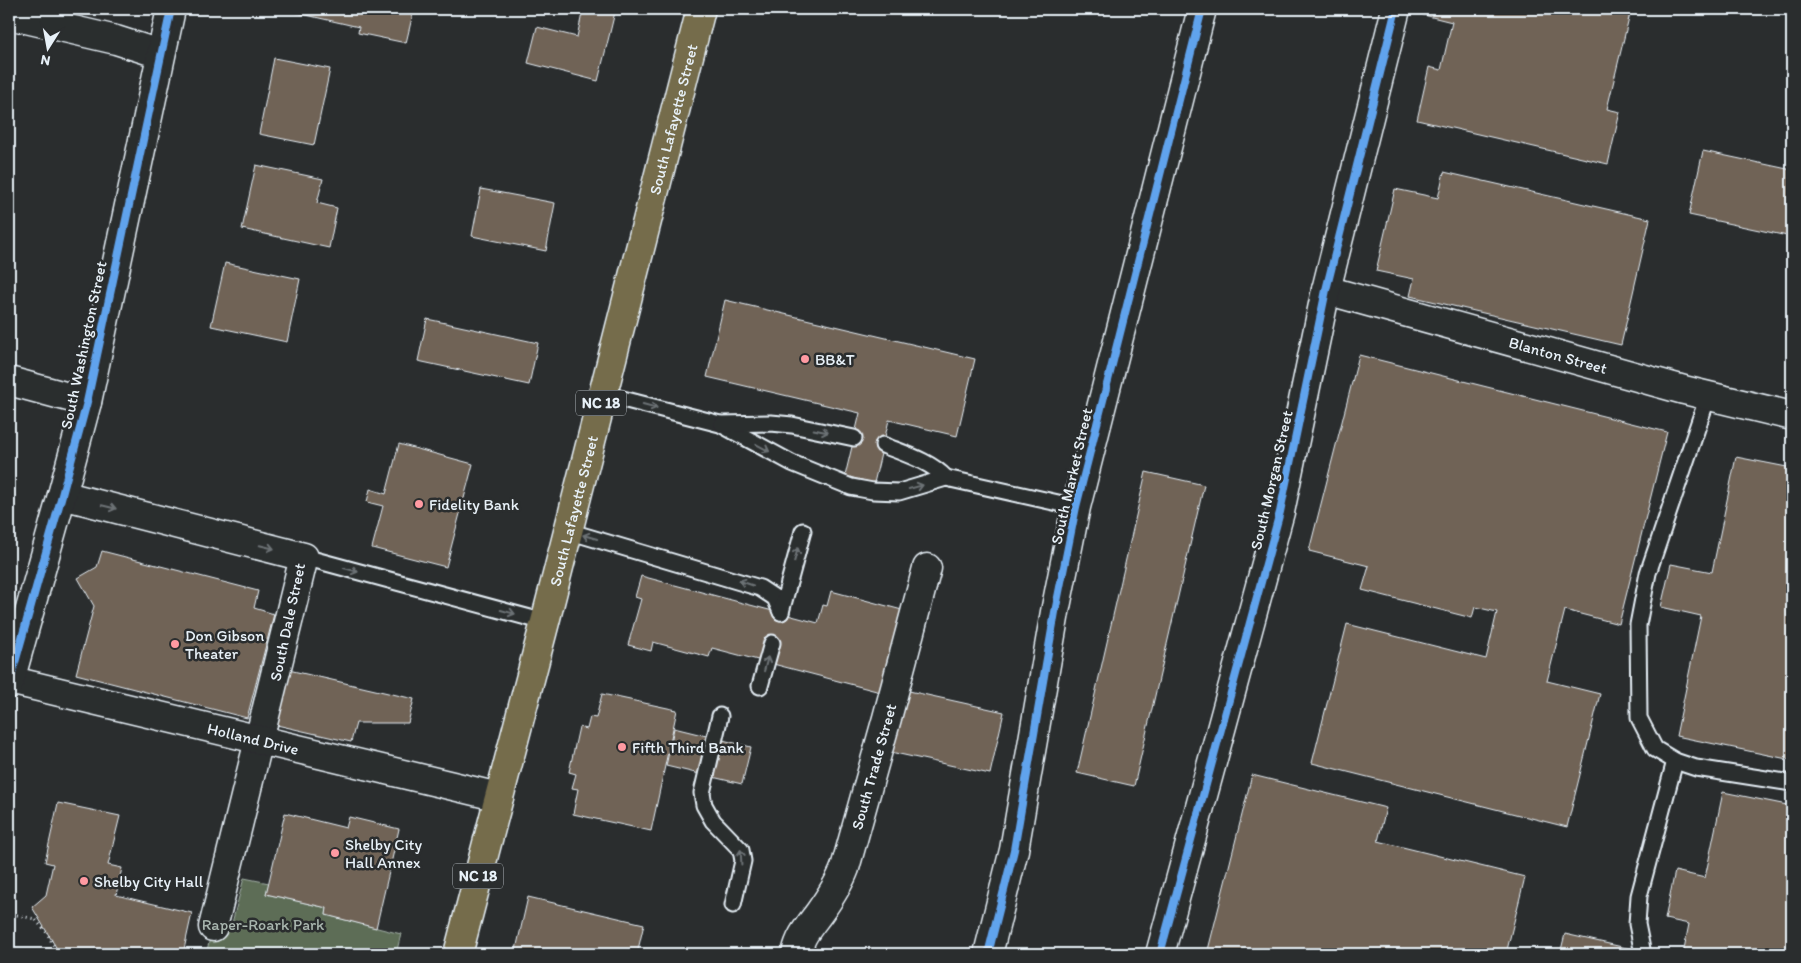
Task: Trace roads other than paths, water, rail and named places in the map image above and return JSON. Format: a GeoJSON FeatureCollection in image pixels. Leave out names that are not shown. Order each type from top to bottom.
{"type":"FeatureCollection","features":[{"type":"Feature","properties":{"kind":"main road","name":"South Lafayette Street"},"geometry":{"type":"LineString","coordinates":[[458,954],[702,9]]}},
{"type":"Feature","properties":{"kind":"street","name":"South Washington Street"},"geometry":{"type":"LineString","coordinates":[[9,682],[87,402],[170,9]]}},
{"type":"Feature","properties":{"kind":"street","name":"South Market Street"},"geometry":{"type":"LineString","coordinates":[[988,954],[1014,850],[1055,612],[1076,507],[1202,9]]}},
{"type":"Feature","properties":{"kind":"street","name":"South Morgan Street"},"geometry":{"type":"LineString","coordinates":[[1160,954],[1280,512],[1326,290],[1396,9]]}},
{"type":"Feature","properties":{"kind":"street"},"geometry":{"type":"LineString","coordinates":[[9,15],[116,40],[160,54]]}},
{"type":"Feature","properties":{"kind":"street","name":"Blanton Street"},"geometry":{"type":"LineString","coordinates":[[1326,290],[1708,396],[1792,416]]}},
{"type":"Feature","properties":{"kind":"street"},"geometry":{"type":"LineString","coordinates":[[9,381],[87,402]]}},
{"type":"Feature","properties":{"kind":"street","name":"South Dale Street"},"geometry":{"type":"LineString","coordinates":[[62,495],[304,557],[213,927]]}},
{"type":"Feature","properties":{"kind":"street","name":"South Trade Street"},"geometry":{"type":"LineString","coordinates":[[796,954],[804,931],[820,912],[836,887],[845,868],[927,568]]}},
{"type":"Feature","properties":{"kind":"street","name":"Holland Drive"},"geometry":{"type":"LineString","coordinates":[[9,682],[499,797]]}},
{"type":"Feature","properties":{"kind":"lane"},"geometry":{"type":"LineString","coordinates":[[603,394],[720,424],[792,463],[851,486],[873,491],[899,492],[946,478],[1076,507]]}},
{"type":"Feature","properties":{"kind":"lane"},"geometry":{"type":"LineString","coordinates":[[1708,396],[1648,573],[1638,625],[1639,718],[1655,749],[1675,761],[1696,768],[1792,783]]}},
{"type":"Feature","properties":{"kind":"lane"},"geometry":{"type":"LineString","coordinates":[[720,424],[771,423],[792,425],[854,438]]}},
{"type":"Feature","properties":{"kind":"lane"},"geometry":{"type":"LineString","coordinates":[[883,445],[929,464],[939,470],[946,478]]}},
{"type":"Feature","properties":{"kind":"lane"},"geometry":{"type":"LineString","coordinates":[[568,531],[760,588],[775,598],[781,612],[803,531]]}},
{"type":"Feature","properties":{"kind":"lane"},"geometry":{"type":"LineString","coordinates":[[304,557],[545,622]]}},
{"type":"Feature","properties":{"kind":"lane"},"geometry":{"type":"LineString","coordinates":[[760,686],[772,643]]}},
{"type":"Feature","properties":{"kind":"lane"},"geometry":{"type":"LineString","coordinates":[[720,716],[702,793],[704,805],[713,821],[742,850],[743,861],[733,905]]}},
{"type":"Feature","properties":{"kind":"lane"},"geometry":{"type":"LineString","coordinates":[[1643,954],[1637,924],[1639,896],[1675,761]]}},
{"type":"Feature","properties":{"kind":"place","name":"BB&T"},"geometry":{"type":"Point","coordinates":[805,359]}},
{"type":"Feature","properties":{"kind":"place","name":"Fidelity Bank"},"geometry":{"type":"Point","coordinates":[419,504]}},
{"type":"Feature","properties":{"kind":"place","name":"Don Gibson Theater"},"geometry":{"type":"Point","coordinates":[175,644]}},
{"type":"Feature","properties":{"kind":"place","name":"Fifth Third Bank"},"geometry":{"type":"Point","coordinates":[622,747]}},
{"type":"Feature","properties":{"kind":"place","name":"Shelby City Hall Annex"},"geometry":{"type":"Point","coordinates":[335,853]}},
{"type":"Feature","properties":{"kind":"place","name":"Shelby City Hall"},"geometry":{"type":"Point","coordinates":[84,881]}},
{"type":"Feature","properties":{"kind":"park label","name":"Raper-Roark Park"},"geometry":{"type":"Point","coordinates":[263,924]}}]}
